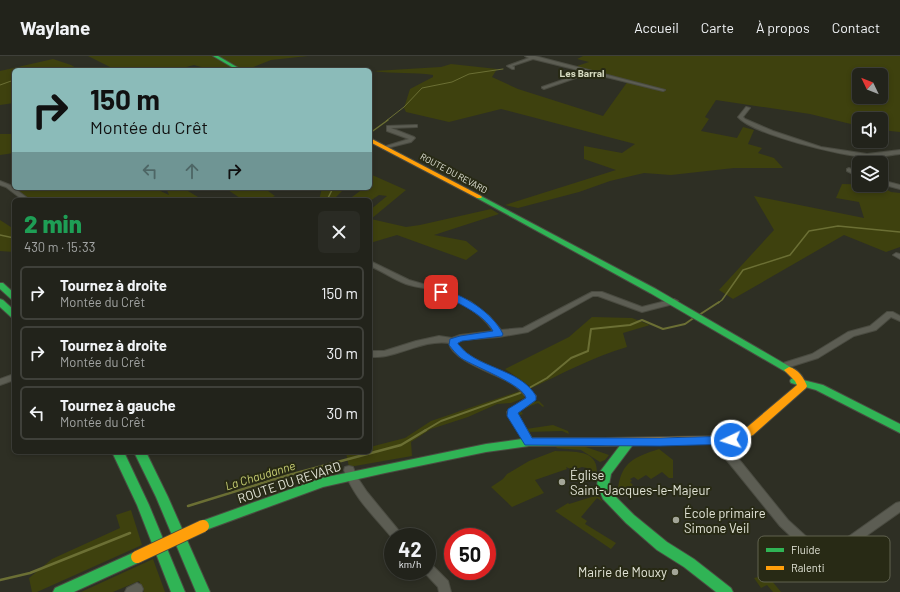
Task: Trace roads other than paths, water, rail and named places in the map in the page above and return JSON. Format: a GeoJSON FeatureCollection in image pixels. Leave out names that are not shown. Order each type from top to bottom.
{"type":"FeatureCollection","features":[{"type":"Feature","properties":{"kind":"main road"},"geometry":{"type":"LineString","coordinates":[[216,56],[237,68]]}},
{"type":"Feature","properties":{"kind":"main road","name":"ROUTE DU REVARD"},"geometry":{"type":"LineString","coordinates":[[60,592],[203,526],[299,490],[350,473],[529,442],[731,440],[749,432],[801,388],[798,381],[783,366],[692,311],[625,275],[573,252],[528,224],[372,141]]}},
{"type":"Feature","properties":{"kind":"main road"},"geometry":{"type":"LineString","coordinates":[[0,285],[12,294]]}},
{"type":"Feature","properties":{"kind":"main road"},"geometry":{"type":"LineString","coordinates":[[0,302],[12,313]]}},
{"type":"Feature","properties":{"kind":"main road","name":"ROUTE DU REVARD"},"geometry":{"type":"LineString","coordinates":[[772,360],[798,381]]}},
{"type":"Feature","properties":{"kind":"main road"},"geometry":{"type":"LineString","coordinates":[[798,381],[819,387],[900,430]]}},
{"type":"Feature","properties":{"kind":"main road"},"geometry":{"type":"LineString","coordinates":[[628,442],[605,473],[603,485],[607,496],[630,519],[662,546],[689,563],[726,592]]}},
{"type":"Feature","properties":{"kind":"main road"},"geometry":{"type":"LineString","coordinates":[[119,454],[143,505],[178,592]]}},
{"type":"Feature","properties":{"kind":"main road"},"geometry":{"type":"LineString","coordinates":[[141,454],[162,497],[203,592]]}},
{"type":"Feature","properties":{"kind":"street"},"geometry":{"type":"LineString","coordinates":[[527,56],[663,90]]}},
{"type":"Feature","properties":{"kind":"street"},"geometry":{"type":"LineString","coordinates":[[513,68],[509,66],[538,56]]}},
{"type":"Feature","properties":{"kind":"street"},"geometry":{"type":"LineString","coordinates":[[544,88],[590,72]]}},
{"type":"Feature","properties":{"kind":"street"},"geometry":{"type":"LineString","coordinates":[[748,108],[740,114],[740,117],[743,120],[771,132],[820,148],[867,156],[900,152]]}},
{"type":"Feature","properties":{"kind":"street"},"geometry":{"type":"LineString","coordinates":[[385,148],[409,141],[412,138],[389,130],[389,127],[415,126]]}},
{"type":"Feature","properties":{"kind":"street"},"geometry":{"type":"LineString","coordinates":[[792,138],[818,153]]}},
{"type":"Feature","properties":{"kind":"street"},"geometry":{"type":"LineString","coordinates":[[0,183],[12,189]]}},
{"type":"Feature","properties":{"kind":"street"},"geometry":{"type":"LineString","coordinates":[[888,184],[900,187]]}},
{"type":"Feature","properties":{"kind":"street"},"geometry":{"type":"LineString","coordinates":[[13,190],[24,198]]}},
{"type":"Feature","properties":{"kind":"street"},"geometry":{"type":"LineString","coordinates":[[372,265],[413,284],[426,286],[455,298],[476,310],[495,326],[499,334]]}},
{"type":"Feature","properties":{"kind":"street"},"geometry":{"type":"LineString","coordinates":[[372,354],[384,354],[419,343],[439,339],[454,341],[460,338],[525,330],[592,294],[599,294],[642,310],[674,301]]}},
{"type":"Feature","properties":{"kind":"street"},"geometry":{"type":"LineString","coordinates":[[783,366],[815,356],[851,334],[872,328],[890,314],[900,319]]}},
{"type":"Feature","properties":{"kind":"street"},"geometry":{"type":"LineString","coordinates":[[454,341],[453,345],[464,356],[527,391],[528,403],[512,412],[529,442]]}},
{"type":"Feature","properties":{"kind":"street"},"geometry":{"type":"LineString","coordinates":[[0,382],[12,377]]}},
{"type":"Feature","properties":{"kind":"street"},"geometry":{"type":"LineString","coordinates":[[720,441],[725,450],[784,523],[798,536]]}},
{"type":"Feature","properties":{"kind":"street"},"geometry":{"type":"LineString","coordinates":[[350,473],[356,487],[390,528]]}},
{"type":"Feature","properties":{"kind":"street"},"geometry":{"type":"LineString","coordinates":[[858,536],[900,506]]}},
{"type":"Feature","properties":{"kind":"street"},"geometry":{"type":"LineString","coordinates":[[436,579],[444,588]]}},
{"type":"Feature","properties":{"kind":"waterway"},"geometry":{"type":"LineString","coordinates":[[386,121],[404,107],[422,88],[452,82],[469,74],[503,69]]}},
{"type":"Feature","properties":{"kind":"waterway"},"geometry":{"type":"LineString","coordinates":[[0,85],[12,81]]}},
{"type":"Feature","properties":{"kind":"waterway"},"geometry":{"type":"LineString","coordinates":[[372,132],[388,120]]}},
{"type":"Feature","properties":{"kind":"waterway"},"geometry":{"type":"LineString","coordinates":[[328,198],[332,190]]}},
{"type":"Feature","properties":{"kind":"waterway","name":"La Chaudanne"},"geometry":{"type":"LineString","coordinates":[[718,303],[722,300],[743,270],[790,255],[809,231],[838,226],[900,232]]}},
{"type":"Feature","properties":{"kind":"waterway"},"geometry":{"type":"LineString","coordinates":[[0,235],[12,238]]}},
{"type":"Feature","properties":{"kind":"waterway","name":"La Chaudanne"},"geometry":{"type":"LineString","coordinates":[[699,315],[719,302]]}},
{"type":"Feature","properties":{"kind":"waterway","name":"La Chaudanne"},"geometry":{"type":"LineString","coordinates":[[424,431],[441,421],[520,393],[547,378],[571,358],[588,351],[591,329],[630,325],[642,320],[663,329],[685,324],[695,317]]}},
{"type":"Feature","properties":{"kind":"waterway","name":"La Chaudanne"},"geometry":{"type":"LineString","coordinates":[[372,453],[401,445],[426,430]]}},
{"type":"Feature","properties":{"kind":"waterway","name":"La Chaudanne"},"geometry":{"type":"LineString","coordinates":[[188,506],[285,476],[367,454]]}},
{"type":"Feature","properties":{"kind":"waterway"},"geometry":{"type":"LineString","coordinates":[[0,580],[30,573],[130,533]]}},
{"type":"Feature","properties":{"kind":"place","name":"Église Saint-Jacques-le-Majeur"},"geometry":{"type":"Point","coordinates":[562,482]}},
{"type":"Feature","properties":{"kind":"place","name":"École primaire Simone Veil"},"geometry":{"type":"Point","coordinates":[676,520]}},
{"type":"Feature","properties":{"kind":"place","name":"Mairie de Mouxy"},"geometry":{"type":"Point","coordinates":[675,572]}},
{"type":"Feature","properties":{"kind":"district","name":"Les Barral"},"geometry":{"type":"Point","coordinates":[582,73]}}]}
